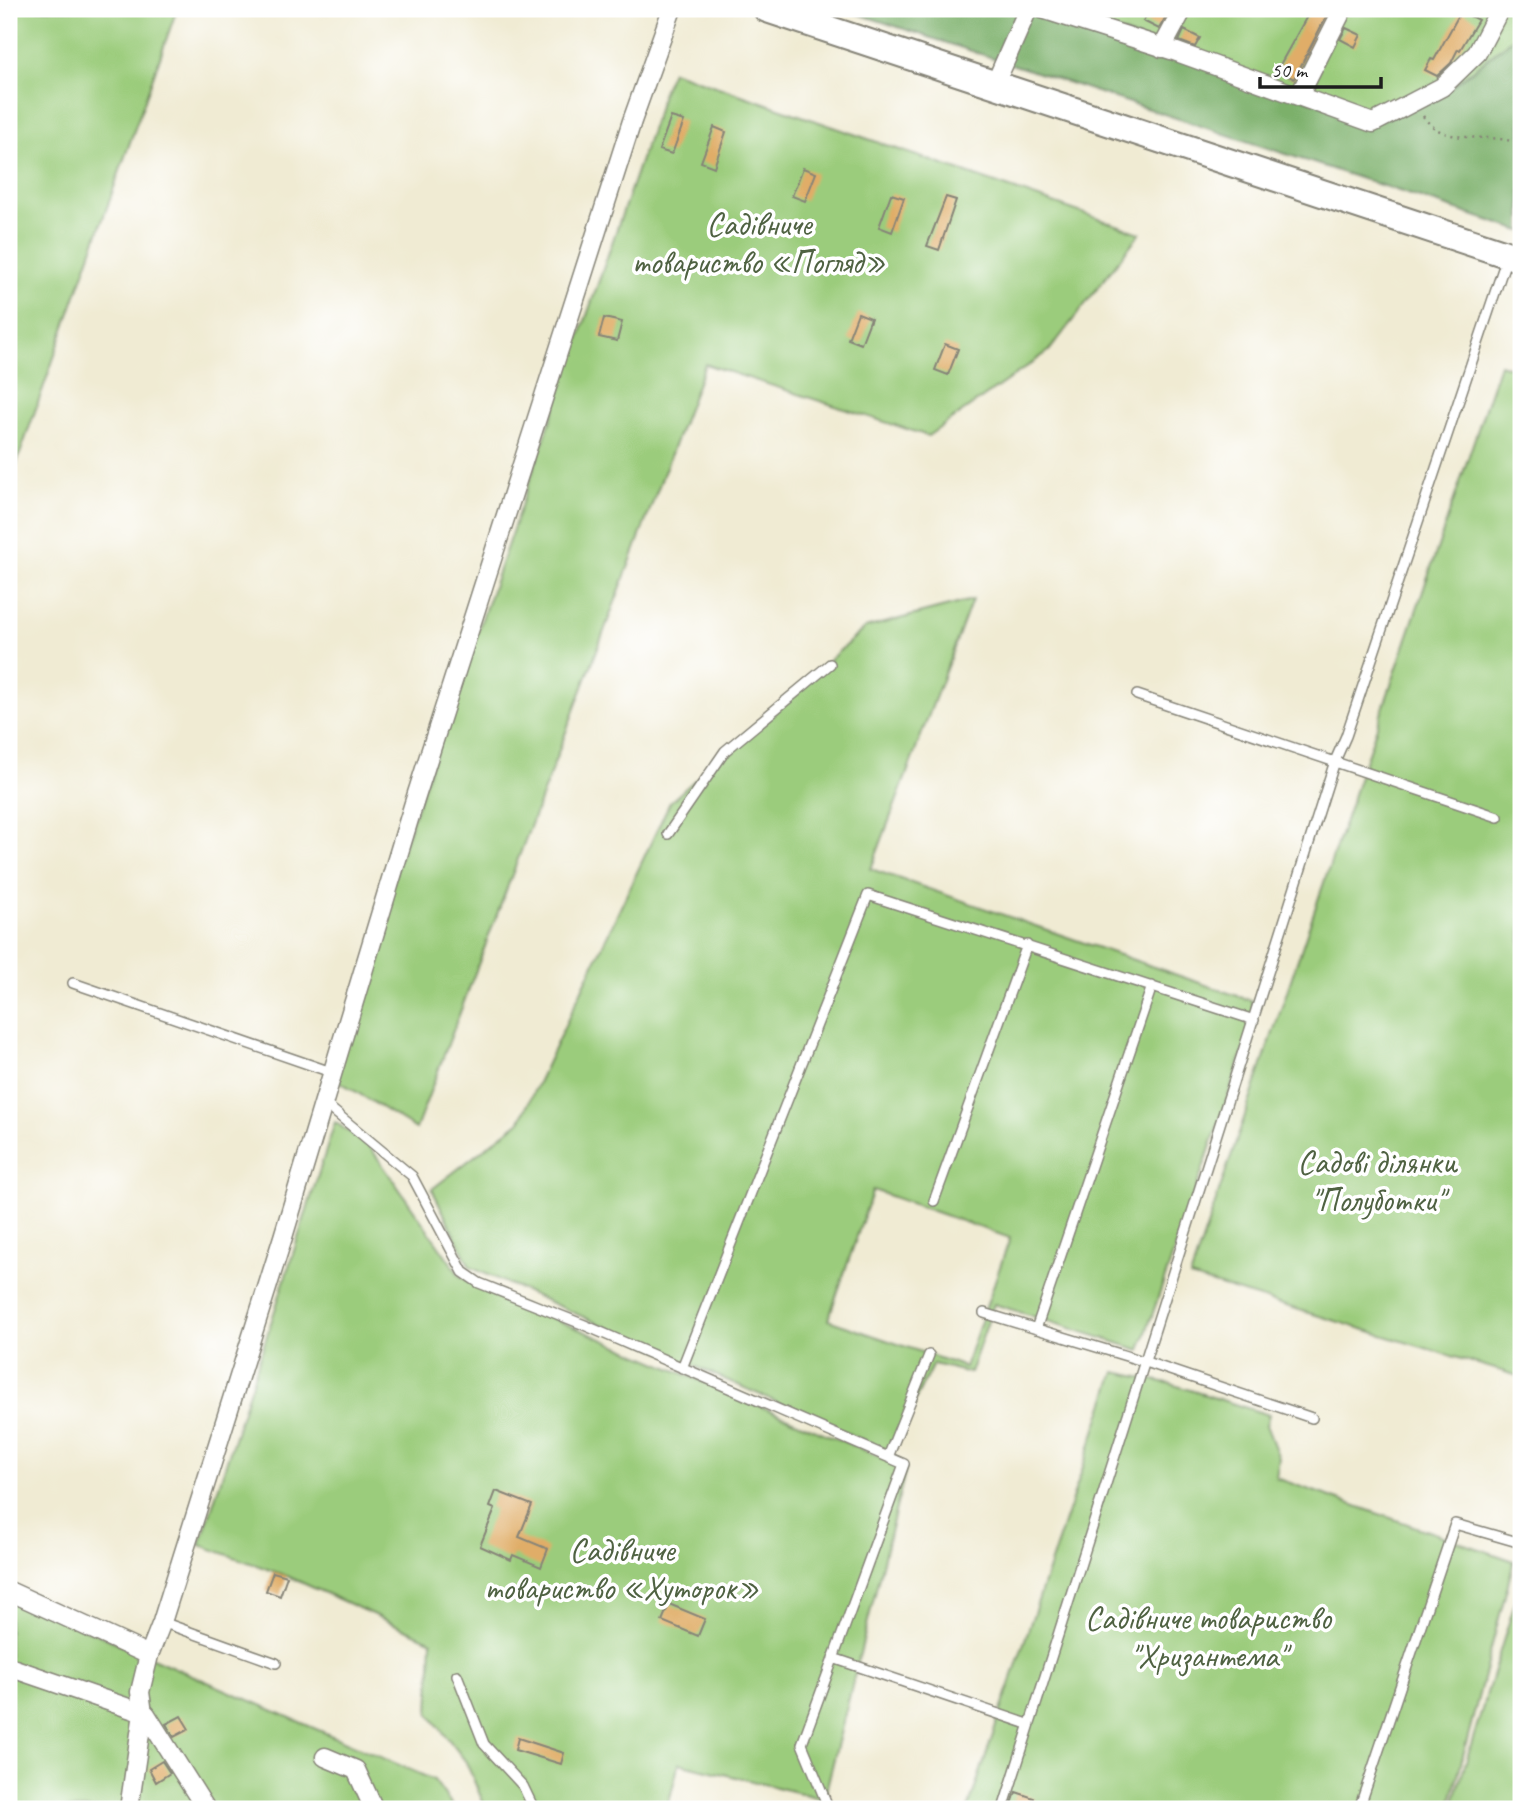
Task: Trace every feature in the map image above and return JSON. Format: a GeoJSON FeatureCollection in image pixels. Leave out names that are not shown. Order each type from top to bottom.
{"type":"FeatureCollection","features":[{"type":"Feature","properties":{"kind":"main road"},"geometry":{"type":"LineString","coordinates":[[767,9],[1515,257]]}},
{"type":"Feature","properties":{"kind":"street"},"geometry":{"type":"LineString","coordinates":[[130,1809],[143,1713],[140,1692],[149,1655],[162,1622],[324,1104],[331,1072],[413,806],[632,121],[672,9]]}},
{"type":"Feature","properties":{"kind":"street"},"geometry":{"type":"LineString","coordinates":[[995,84],[1028,9]]}},
{"type":"Feature","properties":{"kind":"street"},"geometry":{"type":"LineString","coordinates":[[1042,9],[1162,48],[1373,123],[1442,87],[1477,53],[1500,9]]}},
{"type":"Feature","properties":{"kind":"street"},"geometry":{"type":"LineString","coordinates":[[1162,48],[1183,9]]}},
{"type":"Feature","properties":{"kind":"street"},"geometry":{"type":"LineString","coordinates":[[1299,96],[1343,9]]}},
{"type":"Feature","properties":{"kind":"street"},"geometry":{"type":"LineString","coordinates":[[9,1591],[149,1655]]}},
{"type":"Feature","properties":{"kind":"street"},"geometry":{"type":"LineString","coordinates":[[9,1667],[146,1714],[206,1809]]}},
{"type":"Feature","properties":{"kind":"street"},"geometry":{"type":"LineString","coordinates":[[325,1756],[356,1770],[374,1809]]}},
{"type":"Feature","properties":{"kind":"lane"},"geometry":{"type":"LineString","coordinates":[[1003,1809],[1335,761],[1515,257]]}},
{"type":"Feature","properties":{"kind":"lane"},"geometry":{"type":"LineString","coordinates":[[668,834],[724,751],[830,664]]}},
{"type":"Feature","properties":{"kind":"lane"},"geometry":{"type":"LineString","coordinates":[[1137,695],[1498,817]]}},
{"type":"Feature","properties":{"kind":"lane"},"geometry":{"type":"LineString","coordinates":[[682,1368],[868,895],[1254,1020]]}},
{"type":"Feature","properties":{"kind":"lane"},"geometry":{"type":"LineString","coordinates":[[934,1201],[1027,945]]}},
{"type":"Feature","properties":{"kind":"lane"},"geometry":{"type":"LineString","coordinates":[[73,983],[331,1072]]}},
{"type":"Feature","properties":{"kind":"lane"},"geometry":{"type":"LineString","coordinates":[[1036,1329],[1152,986]]}},
{"type":"Feature","properties":{"kind":"lane"},"geometry":{"type":"LineString","coordinates":[[324,1104],[412,1176],[463,1272],[479,1283],[904,1464],[802,1744],[829,1809]]}},
{"type":"Feature","properties":{"kind":"lane"},"geometry":{"type":"LineString","coordinates":[[984,1313],[1143,1361],[1312,1418]]}},
{"type":"Feature","properties":{"kind":"lane"},"geometry":{"type":"LineString","coordinates":[[888,1457],[929,1355]]}},
{"type":"Feature","properties":{"kind":"lane"},"geometry":{"type":"LineString","coordinates":[[1359,1809],[1455,1524],[1521,1544]]}},
{"type":"Feature","properties":{"kind":"lane"},"geometry":{"type":"LineString","coordinates":[[162,1622],[276,1663]]}},
{"type":"Feature","properties":{"kind":"lane"},"geometry":{"type":"LineString","coordinates":[[833,1658],[1028,1724]]}},
{"type":"Feature","properties":{"kind":"lane"},"geometry":{"type":"LineString","coordinates":[[457,1675],[484,1744],[523,1786],[534,1809]]}},
{"type":"Feature","properties":{"kind":"path"},"geometry":{"type":"LineString","coordinates":[[1413,102],[1427,123],[1457,138],[1510,139],[1521,145]]}},
{"type":"Feature","properties":{"kind":"green space"},"geometry":{"type":"Polygon","coordinates":[[[9,9],[177,9],[9,485],[9,9]]]}},
{"type":"Feature","properties":{"kind":"green space"},"geometry":{"type":"Polygon","coordinates":[[[843,9],[1056,9],[1373,123],[1437,98],[1521,32],[1521,231],[843,9]]]}},
{"type":"Feature","properties":{"kind":"green space"},"geometry":{"type":"Polygon","coordinates":[[[1056,9],[1521,9],[1521,32],[1437,98],[1373,123],[1056,9]]]}},
{"type":"Feature","properties":{"kind":"green space","name":"Садівниче товариство «Погляд»"},"geometry":{"type":"Polygon","coordinates":[[[672,71],[1140,233],[1049,351],[928,436],[705,364],[416,1129],[334,1078],[403,847],[662,93],[672,71]]]}},
{"type":"Feature","properties":{"kind":"green space","name":"Садові ділянки \"Полуботки\""},"geometry":{"type":"Polygon","coordinates":[[[1500,364],[1521,371],[1521,1377],[1190,1277],[1500,364]]]}},
{"type":"Feature","properties":{"kind":"green space"},"geometry":{"type":"Polygon","coordinates":[[[972,600],[871,869],[1252,1001],[1253,1024],[1140,1350],[994,1304],[970,1373],[933,1364],[890,1452],[470,1267],[432,1189],[520,1121],[670,802],[865,628],[972,600]],[[873,1190],[828,1320],[965,1367],[1010,1238],[873,1190]]]}},
{"type":"Feature","properties":{"kind":"green space","name":"Садівниче товариство «Хуторок»"},"geometry":{"type":"Polygon","coordinates":[[[335,1122],[370,1147],[460,1276],[496,1294],[906,1468],[824,1799],[679,1763],[667,1809],[486,1809],[466,1762],[429,1714],[432,1641],[287,1576],[200,1545],[335,1122]]]}},
{"type":"Feature","properties":{"kind":"green space","name":"Садівниче товариство \"Хризантема\""},"geometry":{"type":"Polygon","coordinates":[[[1115,1372],[1168,1383],[1269,1415],[1266,1425],[1279,1458],[1276,1478],[1514,1561],[1449,1809],[968,1809],[1115,1372]]]}},
{"type":"Feature","properties":{"kind":"green space"},"geometry":{"type":"Polygon","coordinates":[[[1521,1583],[1521,1809],[1452,1809],[1459,1784],[1521,1583]]]}},
{"type":"Feature","properties":{"kind":"green space"},"geometry":{"type":"Polygon","coordinates":[[[9,1596],[434,1780],[455,1809],[9,1809],[9,1596]]]}},
{"type":"Feature","properties":{"kind":"building"},"geometry":{"type":"Polygon","coordinates":[[[1150,9],[1170,9],[1159,29],[1143,21],[1150,9]]]}},
{"type":"Feature","properties":{"kind":"building"},"geometry":{"type":"Polygon","coordinates":[[[1311,9],[1329,11],[1294,79],[1277,70],[1311,9]]]}},
{"type":"Feature","properties":{"kind":"building"},"geometry":{"type":"Polygon","coordinates":[[[1461,11],[1478,20],[1451,63],[1437,76],[1425,70],[1431,59],[1434,60],[1461,11]]]}},
{"type":"Feature","properties":{"kind":"building"},"geometry":{"type":"Polygon","coordinates":[[[1346,28],[1361,35],[1355,47],[1340,39],[1346,28]]]}},
{"type":"Feature","properties":{"kind":"building"},"geometry":{"type":"Polygon","coordinates":[[[1184,30],[1200,38],[1195,47],[1179,41],[1184,30]]]}},
{"type":"Feature","properties":{"kind":"building"},"geometry":{"type":"Polygon","coordinates":[[[671,117],[684,121],[672,154],[659,150],[671,117]]]}},
{"type":"Feature","properties":{"kind":"building"},"geometry":{"type":"Polygon","coordinates":[[[714,127],[726,132],[714,167],[701,162],[714,127]]]}},
{"type":"Feature","properties":{"kind":"building"},"geometry":{"type":"Polygon","coordinates":[[[803,168],[816,173],[805,201],[792,196],[803,168]]]}},
{"type":"Feature","properties":{"kind":"building"},"geometry":{"type":"Polygon","coordinates":[[[891,194],[904,198],[892,232],[879,227],[891,194]]]}},
{"type":"Feature","properties":{"kind":"building"},"geometry":{"type":"Polygon","coordinates":[[[946,197],[956,200],[939,250],[927,246],[946,197]]]}},
{"type":"Feature","properties":{"kind":"building"},"geometry":{"type":"Polygon","coordinates":[[[858,313],[871,318],[861,344],[848,339],[858,313]]]}},
{"type":"Feature","properties":{"kind":"building"},"geometry":{"type":"Polygon","coordinates":[[[604,318],[622,322],[617,341],[599,337],[604,318]]]}},
{"type":"Feature","properties":{"kind":"building"},"geometry":{"type":"Polygon","coordinates":[[[945,344],[958,349],[948,375],[935,370],[945,344]]]}},
{"type":"Feature","properties":{"kind":"building"},"geometry":{"type":"Polygon","coordinates":[[[496,1491],[532,1505],[519,1537],[548,1549],[541,1567],[513,1555],[511,1560],[480,1546],[495,1509],[490,1507],[496,1491]]]}},
{"type":"Feature","properties":{"kind":"building"},"geometry":{"type":"Polygon","coordinates":[[[273,1572],[287,1576],[280,1596],[266,1591],[273,1572]]]}},
{"type":"Feature","properties":{"kind":"building"},"geometry":{"type":"Polygon","coordinates":[[[669,1604],[705,1619],[698,1636],[662,1621],[669,1604]]]}},
{"type":"Feature","properties":{"kind":"building"},"geometry":{"type":"Polygon","coordinates":[[[181,1716],[189,1729],[174,1737],[166,1724],[181,1716]]]}},
{"type":"Feature","properties":{"kind":"building"},"geometry":{"type":"Polygon","coordinates":[[[518,1738],[564,1753],[561,1764],[515,1750],[518,1738]]]}},
{"type":"Feature","properties":{"kind":"building"},"geometry":{"type":"Polygon","coordinates":[[[162,1761],[170,1773],[156,1782],[149,1769],[162,1761]]]}},
{"type":"Feature","properties":{"kind":"building"},"geometry":{"type":"Polygon","coordinates":[[[1016,1792],[1034,1798],[1030,1809],[1012,1804],[1016,1792]]]}}]}
